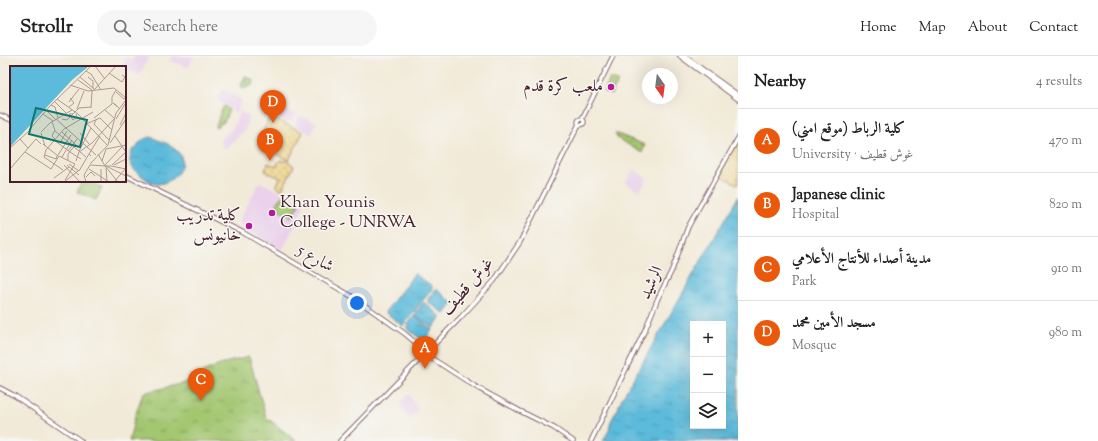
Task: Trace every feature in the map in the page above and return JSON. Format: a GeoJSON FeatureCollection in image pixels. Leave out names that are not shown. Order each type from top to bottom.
{"type":"FeatureCollection","features":[{"type":"Feature","properties":{"kind":"main road","name":"غوش قطيف"},"geometry":{"type":"LineString","coordinates":[[340,441],[494,281],[520,242],[579,124],[579,120],[582,119],[613,56]]}},
{"type":"Feature","properties":{"kind":"main road"},"geometry":{"type":"LineString","coordinates":[[680,56],[738,99]]}},
{"type":"Feature","properties":{"kind":"main road"},"geometry":{"type":"LineString","coordinates":[[684,56],[738,95]]}},
{"type":"Feature","properties":{"kind":"main road"},"geometry":{"type":"LineString","coordinates":[[0,115],[10,120]]}},
{"type":"Feature","properties":{"kind":"main road","name":"الرشيد"},"geometry":{"type":"LineString","coordinates":[[591,441],[645,330],[658,298],[675,263],[688,227],[738,138]]}},
{"type":"Feature","properties":{"kind":"main road","name":"شارع 5"},"geometry":{"type":"LineString","coordinates":[[126,176],[233,228],[334,286],[362,303],[404,333],[425,353]]}},
{"type":"Feature","properties":{"kind":"main road"},"geometry":{"type":"LineString","coordinates":[[425,353],[476,387],[554,428],[573,441]]}},
{"type":"Feature","properties":{"kind":"main road"},"geometry":{"type":"LineString","coordinates":[[0,388],[15,396],[82,441]]}},
{"type":"Feature","properties":{"kind":"shaded area"},"geometry":{"type":"Polygon","coordinates":[[[134,56],[149,56],[140,75],[126,69],[126,66],[123,66],[126,58],[132,60],[134,56]]]}},
{"type":"Feature","properties":{"kind":"shaded area"},"geometry":{"type":"Polygon","coordinates":[[[172,56],[194,56],[189,67],[187,67],[170,61],[172,56]]]}},
{"type":"Feature","properties":{"kind":"shaded area"},"geometry":{"type":"Polygon","coordinates":[[[222,89],[228,91],[242,101],[236,113],[217,99],[222,89]]]}},
{"type":"Feature","properties":{"kind":"shaded area"},"geometry":{"type":"Polygon","coordinates":[[[275,104],[296,114],[292,121],[286,122],[271,114],[275,104]]]}},
{"type":"Feature","properties":{"kind":"shaded area"},"geometry":{"type":"Polygon","coordinates":[[[240,112],[249,116],[244,132],[242,132],[226,148],[224,148],[219,141],[233,128],[240,112]]]}},
{"type":"Feature","properties":{"kind":"shaded area"},"geometry":{"type":"Polygon","coordinates":[[[299,115],[317,123],[311,134],[295,126],[299,115]]]}},
{"type":"Feature","properties":{"kind":"shaded area"},"geometry":{"type":"Polygon","coordinates":[[[634,170],[648,179],[639,191],[625,183],[634,170]]]}},
{"type":"Feature","properties":{"kind":"shaded area","name":"Khan Younis College - UNRWA"},"geometry":{"type":"Polygon","coordinates":[[[260,182],[303,204],[304,206],[283,249],[280,250],[238,223],[260,182]]]}},
{"type":"Feature","properties":{"kind":"shaded area"},"geometry":{"type":"Polygon","coordinates":[[[409,394],[418,411],[409,419],[400,403],[409,394]]]}},
{"type":"Feature","properties":{"kind":"green space"},"geometry":{"type":"Polygon","coordinates":[[[245,76],[254,82],[253,85],[243,89],[241,86],[245,76]]]}},
{"type":"Feature","properties":{"kind":"green space","name":"ملعب كرة قدم"},"geometry":{"type":"Polygon","coordinates":[[[610,78],[618,82],[611,95],[604,92],[610,78]]]}},
{"type":"Feature","properties":{"kind":"green space"},"geometry":{"type":"Polygon","coordinates":[[[225,106],[229,110],[224,122],[215,128],[223,107],[225,106]]]}},
{"type":"Feature","properties":{"kind":"green space"},"geometry":{"type":"Polygon","coordinates":[[[615,133],[645,145],[642,153],[617,138],[615,133]]]}},
{"type":"Feature","properties":{"kind":"green space"},"geometry":{"type":"Polygon","coordinates":[[[82,182],[90,182],[102,188],[96,200],[77,192],[82,182]]]}},
{"type":"Feature","properties":{"kind":"green space"},"geometry":{"type":"Polygon","coordinates":[[[282,196],[299,205],[292,217],[275,207],[282,196]]]}},
{"type":"Feature","properties":{"kind":"green space"},"geometry":{"type":"Polygon","coordinates":[[[249,357],[266,417],[296,441],[129,441],[135,416],[143,393],[184,383],[204,371],[228,362],[249,357]]]}},
{"type":"Feature","properties":{"kind":"sand"},"geometry":{"type":"Polygon","coordinates":[[[270,117],[303,132],[289,160],[267,150],[262,134],[270,117]]]}},
{"type":"Feature","properties":{"kind":"sand"},"geometry":{"type":"Polygon","coordinates":[[[738,139],[738,185],[719,174],[738,139]]]}},
{"type":"Feature","properties":{"kind":"sand"},"geometry":{"type":"Polygon","coordinates":[[[280,160],[288,162],[294,166],[282,190],[276,187],[280,178],[265,171],[268,163],[276,166],[280,160]]]}},
{"type":"Feature","properties":{"kind":"water"},"geometry":{"type":"Polygon","coordinates":[[[150,137],[170,145],[181,156],[181,168],[169,181],[157,184],[149,182],[135,171],[130,162],[132,150],[137,148],[142,141],[150,137]]]}},
{"type":"Feature","properties":{"kind":"water"},"geometry":{"type":"Polygon","coordinates":[[[738,197],[738,441],[603,441],[622,398],[738,197]]]}},
{"type":"Feature","properties":{"kind":"water"},"geometry":{"type":"Polygon","coordinates":[[[414,274],[432,286],[432,289],[403,326],[385,312],[405,286],[407,287],[407,284],[414,274]]]}},
{"type":"Feature","properties":{"kind":"water"},"geometry":{"type":"Polygon","coordinates":[[[436,289],[453,303],[445,314],[428,302],[428,299],[436,289]]]}},
{"type":"Feature","properties":{"kind":"water"},"geometry":{"type":"Polygon","coordinates":[[[423,303],[425,303],[441,317],[433,328],[416,316],[416,313],[423,303]]]}},
{"type":"Feature","properties":{"kind":"water"},"geometry":{"type":"Polygon","coordinates":[[[414,316],[432,330],[424,341],[407,329],[407,326],[414,316]]]}},
{"type":"Feature","properties":{"kind":"place","name":"ملعب كرة قدم"},"geometry":{"type":"Point","coordinates":[611,87]}},
{"type":"Feature","properties":{"kind":"place","name":"مسجد الأمين محمد"},"geometry":{"type":"Point","coordinates":[273,123]}},
{"type":"Feature","properties":{"kind":"place","name":"Japanese clinic"},"geometry":{"type":"Point","coordinates":[270,161]}},
{"type":"Feature","properties":{"kind":"place","name":"Khan Younis College - UNRWA"},"geometry":{"type":"Point","coordinates":[272,213]}},
{"type":"Feature","properties":{"kind":"place","name":"كلية تدريب خانيونس"},"geometry":{"type":"Point","coordinates":[249,226]}},
{"type":"Feature","properties":{"kind":"place","name":"كلية الرباط (موقع امني)"},"geometry":{"type":"Point","coordinates":[425,369]}},
{"type":"Feature","properties":{"kind":"place","name":"مدينة أصداء للأنتاج الأعلامي"},"geometry":{"type":"Point","coordinates":[201,401]}}]}
